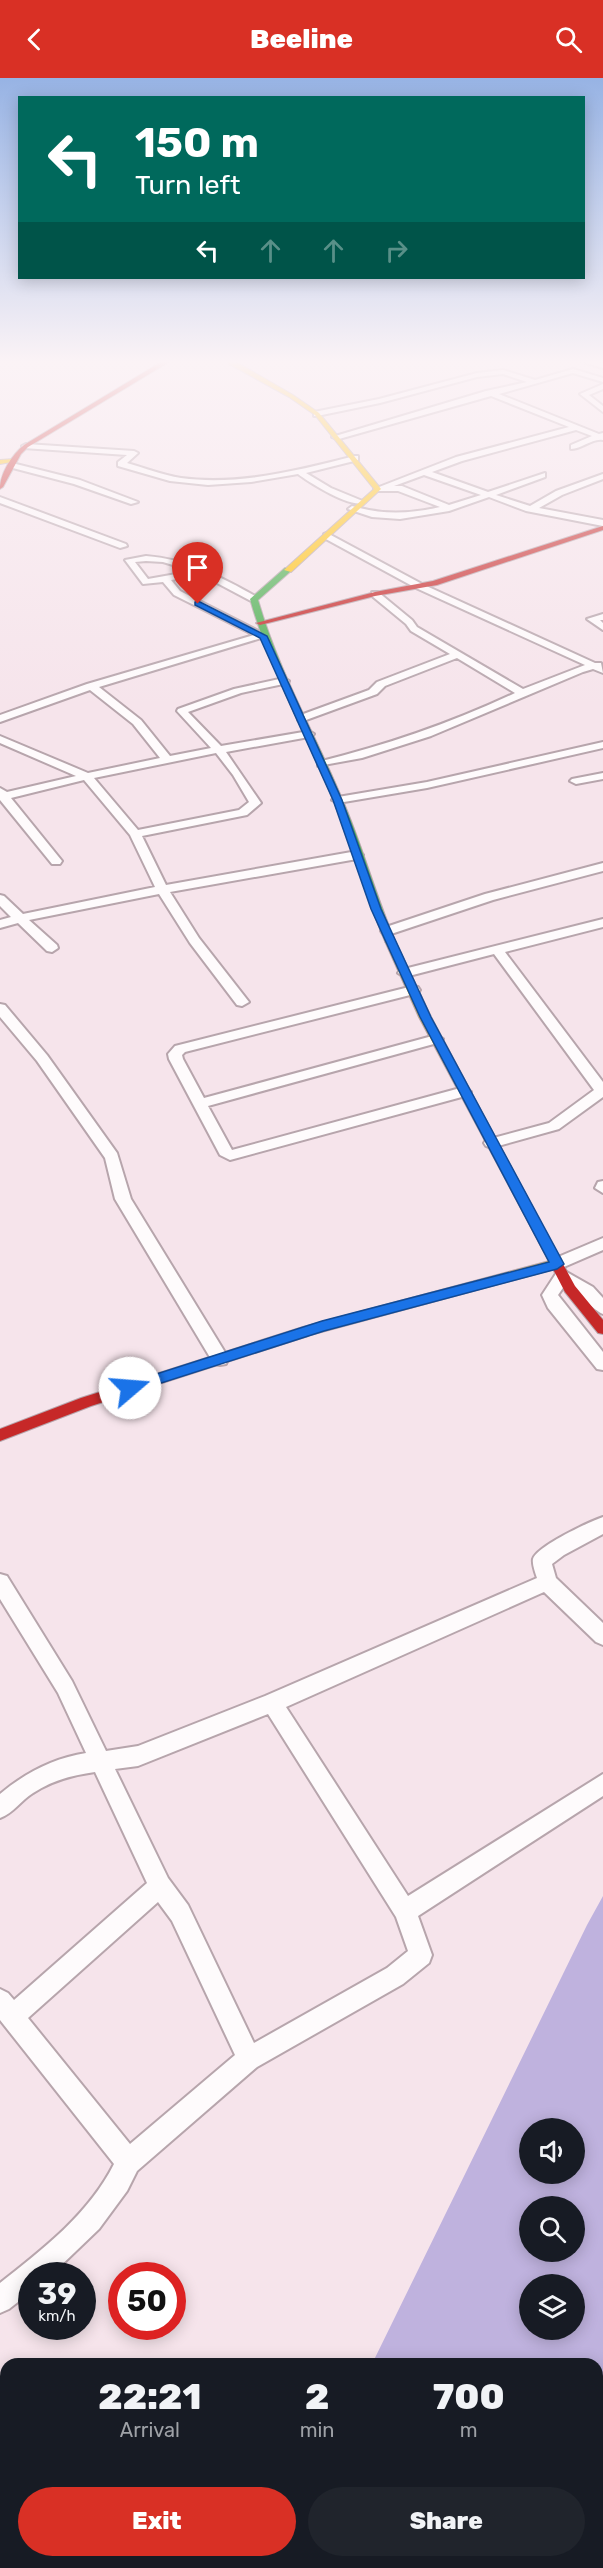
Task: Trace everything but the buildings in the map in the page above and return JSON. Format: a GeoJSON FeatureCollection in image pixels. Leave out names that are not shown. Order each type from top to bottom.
{"type":"FeatureCollection","features":[{"type":"Feature","properties":{"kind":"street"},"geometry":{"type":"LineString","coordinates":[[51,475],[134,502]]}},
{"type":"Feature","properties":{"kind":"street"},"geometry":{"type":"LineString","coordinates":[[164,475],[187,481],[245,481],[286,475]]}},
{"type":"Feature","properties":{"kind":"street"},"geometry":{"type":"LineString","coordinates":[[304,475],[356,506],[378,516],[449,508],[541,475]]}},
{"type":"Feature","properties":{"kind":"street"},"geometry":{"type":"LineString","coordinates":[[367,475],[378,489]]}},
{"type":"Feature","properties":{"kind":"street"},"geometry":{"type":"LineString","coordinates":[[254,599],[327,536],[356,506],[378,489],[416,475]]}},
{"type":"Feature","properties":{"kind":"street"},"geometry":{"type":"LineString","coordinates":[[433,475],[487,496],[603,523]]}},
{"type":"Feature","properties":{"kind":"street"},"geometry":{"type":"LineString","coordinates":[[533,508],[559,493],[603,476]]}},
{"type":"Feature","properties":{"kind":"street"},"geometry":{"type":"LineString","coordinates":[[378,489],[399,488],[449,508]]}},
{"type":"Feature","properties":{"kind":"street"},"geometry":{"type":"LineString","coordinates":[[0,500],[123,546]]}},
{"type":"Feature","properties":{"kind":"street"},"geometry":{"type":"LineString","coordinates":[[0,719],[91,686],[261,630],[375,594],[419,586],[603,528]]}},
{"type":"Feature","properties":{"kind":"street"},"geometry":{"type":"LineString","coordinates":[[327,536],[419,586],[600,666]]}},
{"type":"Feature","properties":{"kind":"street"},"geometry":{"type":"LineString","coordinates":[[204,572],[146,582],[129,560],[155,557],[166,559],[204,572],[254,599],[261,630],[338,800],[387,931],[436,1039],[570,1289],[603,1329]]}},
{"type":"Feature","properties":{"kind":"street"},"geometry":{"type":"LineString","coordinates":[[166,580],[177,593],[261,630]]}},
{"type":"Feature","properties":{"kind":"street"},"geometry":{"type":"LineString","coordinates":[[375,594],[414,629],[521,692]]}},
{"type":"Feature","properties":{"kind":"street"},"geometry":{"type":"LineString","coordinates":[[603,617],[592,619],[603,627]]}},
{"type":"Feature","properties":{"kind":"street"},"geometry":{"type":"LineString","coordinates":[[302,718],[373,692],[381,684],[457,655]]}},
{"type":"Feature","properties":{"kind":"street"},"geometry":{"type":"LineString","coordinates":[[322,764],[390,748],[463,721],[556,676],[600,666]]}},
{"type":"Feature","properties":{"kind":"street"},"geometry":{"type":"LineString","coordinates":[[135,834],[243,813],[255,803],[242,779],[218,749],[201,735],[182,711],[237,691],[284,681]]}},
{"type":"Feature","properties":{"kind":"street"},"geometry":{"type":"LineString","coordinates":[[91,686],[137,722],[168,760]]}},
{"type":"Feature","properties":{"kind":"street"},"geometry":{"type":"LineString","coordinates":[[56,861],[2,794],[218,749],[309,734]]}},
{"type":"Feature","properties":{"kind":"street"},"geometry":{"type":"LineString","coordinates":[[0,739],[38,753],[86,776],[135,834],[162,890],[194,940],[242,1002]]}},
{"type":"Feature","properties":{"kind":"street"},"geometry":{"type":"LineString","coordinates":[[338,800],[427,785],[603,745]]}},
{"type":"Feature","properties":{"kind":"street"},"geometry":{"type":"LineString","coordinates":[[576,781],[603,776]]}},
{"type":"Feature","properties":{"kind":"street"},"geometry":{"type":"LineString","coordinates":[[0,924],[162,890],[357,855]]}},
{"type":"Feature","properties":{"kind":"street"},"geometry":{"type":"LineString","coordinates":[[387,931],[489,897],[603,867]]}},
{"type":"Feature","properties":{"kind":"street"},"geometry":{"type":"LineString","coordinates":[[0,899],[52,948]]}},
{"type":"Feature","properties":{"kind":"street"},"geometry":{"type":"LineString","coordinates":[[405,973],[603,923]]}},
{"type":"Feature","properties":{"kind":"street"},"geometry":{"type":"LineString","coordinates":[[491,1143],[554,1126],[602,1091],[498,951]]}},
{"type":"Feature","properties":{"kind":"street"},"geometry":{"type":"LineString","coordinates":[[413,990],[180,1049],[175,1054],[176,1059],[225,1152],[234,1155],[464,1092]]}},
{"type":"Feature","properties":{"kind":"street"},"geometry":{"type":"LineString","coordinates":[[0,1008],[42,1058],[112,1157],[123,1199],[220,1359]]}},
{"type":"Feature","properties":{"kind":"street"},"geometry":{"type":"LineString","coordinates":[[198,1104],[436,1039]]}},
{"type":"Feature","properties":{"kind":"street"},"geometry":{"type":"LineString","coordinates":[[0,1436],[86,1402],[322,1326],[560,1270],[603,1244]]}},
{"type":"Feature","properties":{"kind":"street"},"geometry":{"type":"LineString","coordinates":[[560,1270],[587,1291],[603,1308]]}},
{"type":"Feature","properties":{"kind":"street"},"geometry":{"type":"LineString","coordinates":[[560,1270],[550,1295],[554,1304],[603,1364]]}},
{"type":"Feature","properties":{"kind":"street"},"geometry":{"type":"LineString","coordinates":[[603,1525],[557,1549],[542,1561],[547,1582],[603,1636]]}},
{"type":"Feature","properties":{"kind":"street"},"geometry":{"type":"LineString","coordinates":[[0,1582],[65,1687],[160,1887],[180,1913],[249,2059]]}},
{"type":"Feature","properties":{"kind":"street"},"geometry":{"type":"LineString","coordinates":[[0,1808],[25,1786],[66,1766],[138,1756],[272,1703],[547,1582]]}},
{"type":"Feature","properties":{"kind":"street"},"geometry":{"type":"LineString","coordinates":[[0,2300],[57,2254],[119,2186],[128,2162],[249,2059],[395,1976],[421,1955],[405,1911],[272,1703]]}},
{"type":"Feature","properties":{"kind":"street"},"geometry":{"type":"LineString","coordinates":[[405,1911],[603,1784]]}},
{"type":"Feature","properties":{"kind":"street"},"geometry":{"type":"LineString","coordinates":[[128,2162],[7,2008],[160,1887]]}},
{"type":"Feature","properties":{"kind":"shaded area"},"geometry":{"type":"Polygon","coordinates":[[[603,1896],[603,2358],[375,2358],[603,1896]]]}},
{"type":"Feature","properties":{"kind":"traffic: fast"},"geometry":{"type":"LineString","coordinates":[[288,570],[254,599],[261,625],[280,675],[337,798],[390,941]]}},
{"type":"Feature","properties":{"kind":"traffic: slow"},"geometry":{"type":"LineString","coordinates":[[288,570],[343,518],[378,489],[367,475]]}},
{"type":"Feature","properties":{"kind":"traffic: slow"},"geometry":{"type":"LineString","coordinates":[[390,941],[425,1017],[536,1225]]}},
{"type":"Feature","properties":{"kind":"traffic: slow"},"geometry":{"type":"LineString","coordinates":[[303,1332],[557,1264]]}},
{"type":"Feature","properties":{"kind":"traffic: jam"},"geometry":{"type":"LineString","coordinates":[[0,487],[6,475]]}},
{"type":"Feature","properties":{"kind":"traffic: jam"},"geometry":{"type":"LineString","coordinates":[[260,623],[375,594],[434,583],[603,528]]}},
{"type":"Feature","properties":{"kind":"traffic: jam"},"geometry":{"type":"LineString","coordinates":[[536,1225],[570,1289],[603,1329]]}},
{"type":"Feature","properties":{"kind":"traffic: jam"},"geometry":{"type":"LineString","coordinates":[[0,1435],[86,1402],[303,1332]]}},
{"type":"Feature","properties":{"kind":"route"},"geometry":{"type":"LineString","coordinates":[[130,1388],[322,1326],[557,1264],[425,1017],[376,909],[338,800],[263,636],[198,604]]}}]}
